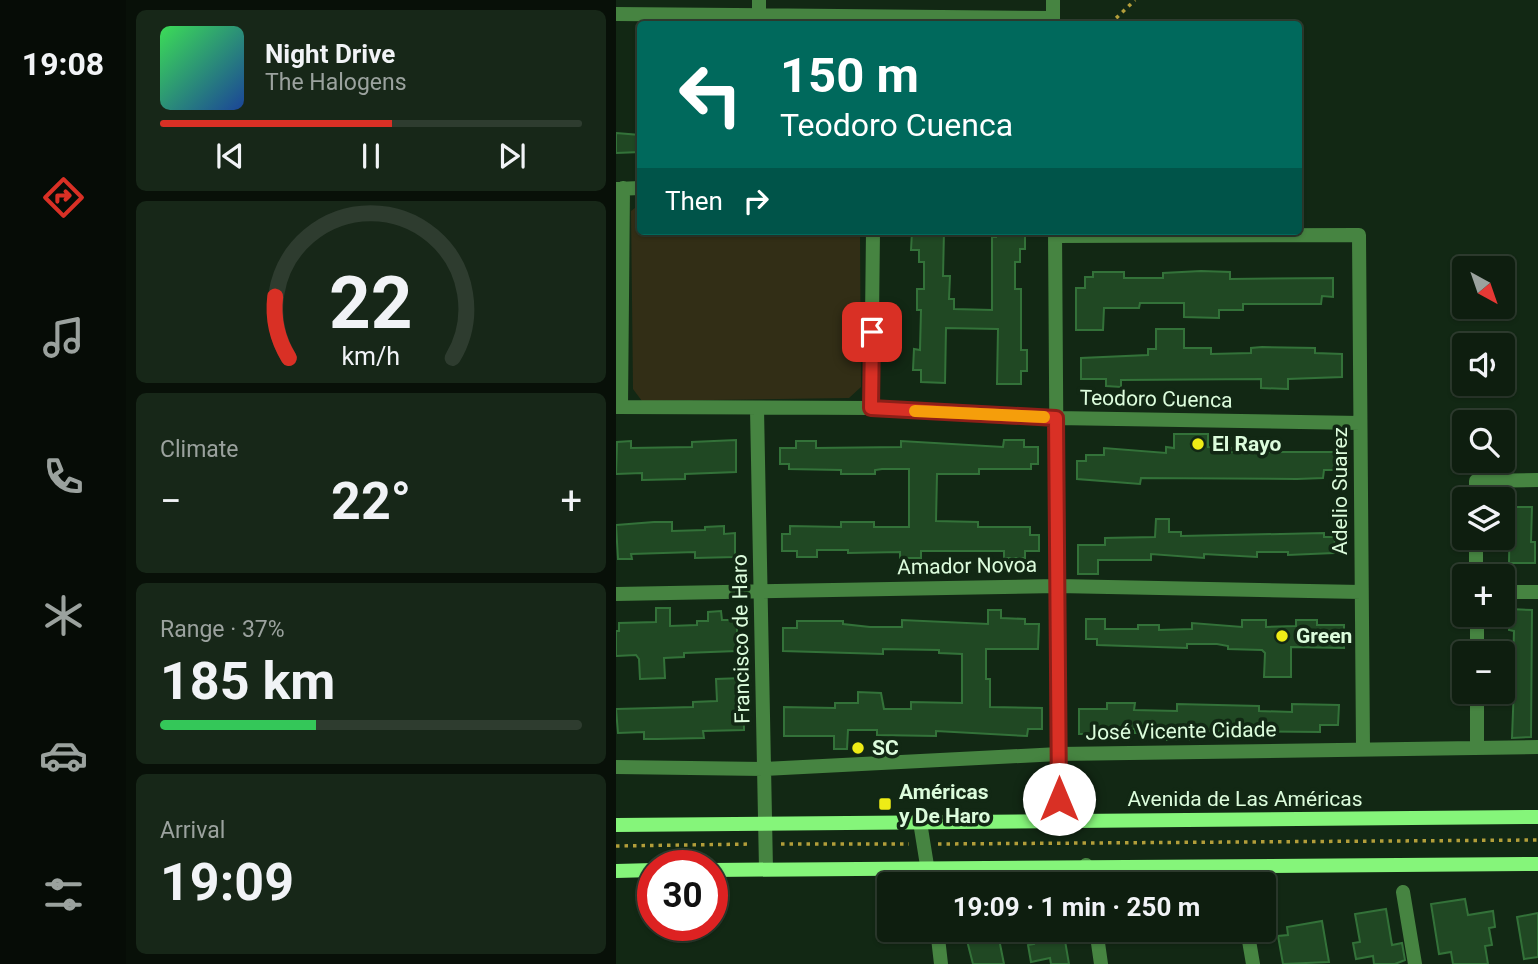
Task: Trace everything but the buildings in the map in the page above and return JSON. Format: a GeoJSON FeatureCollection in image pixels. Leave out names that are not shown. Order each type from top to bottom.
{"type":"FeatureCollection","features":[{"type":"Feature","properties":{"kind":"main road","name":"Avenida de Las Américas"},"geometry":{"type":"LineString","coordinates":[[616,825],[1538,817]]}},
{"type":"Feature","properties":{"kind":"main road"},"geometry":{"type":"LineString","coordinates":[[728,870],[928,866],[1538,864]]}},
{"type":"Feature","properties":{"kind":"main road"},"geometry":{"type":"LineString","coordinates":[[616,871],[637,870]]}},
{"type":"Feature","properties":{"kind":"street"},"geometry":{"type":"LineString","coordinates":[[616,14],[759,13],[1053,21],[1053,0]]}},
{"type":"Feature","properties":{"kind":"street"},"geometry":{"type":"LineString","coordinates":[[619,407],[620,188]]}},
{"type":"Feature","properties":{"kind":"street"},"geometry":{"type":"LineString","coordinates":[[871,408],[873,235]]}},
{"type":"Feature","properties":{"kind":"street"},"geometry":{"type":"LineString","coordinates":[[1055,235],[1059,821]]}},
{"type":"Feature","properties":{"kind":"street","name":"Adelio Suarez"},"geometry":{"type":"LineString","coordinates":[[1302,235],[1359,235],[1363,748]]}},
{"type":"Feature","properties":{"kind":"street","name":"Teodoro Cuenca"},"geometry":{"type":"LineString","coordinates":[[619,407],[871,408],[1056,418],[1360,423]]}},
{"type":"Feature","properties":{"kind":"street","name":"Francisco de Haro"},"geometry":{"type":"LineString","coordinates":[[757,409],[766,869]]}},
{"type":"Feature","properties":{"kind":"street"},"geometry":{"type":"LineString","coordinates":[[1476,487],[1476,481],[1538,480]]}},
{"type":"Feature","properties":{"kind":"street","name":"Amador Novoa"},"geometry":{"type":"LineString","coordinates":[[616,594],[761,589],[1058,586],[1361,592]]}},
{"type":"Feature","properties":{"kind":"street"},"geometry":{"type":"LineString","coordinates":[[1515,592],[1538,592]]}},
{"type":"Feature","properties":{"kind":"street"},"geometry":{"type":"LineString","coordinates":[[1477,704],[1478,747]]}},
{"type":"Feature","properties":{"kind":"street","name":"José Vicente Cidade"},"geometry":{"type":"LineString","coordinates":[[616,767],[764,769],[1059,754],[1538,747]]}},
{"type":"Feature","properties":{"kind":"street"},"geometry":{"type":"LineString","coordinates":[[920,822],[929,872]]}},
{"type":"Feature","properties":{"kind":"street"},"geometry":{"type":"LineString","coordinates":[[1086,865],[1087,872]]}},
{"type":"Feature","properties":{"kind":"street"},"geometry":{"type":"LineString","coordinates":[[1404,892],[1415,964]]}},
{"type":"Feature","properties":{"kind":"street"},"geometry":{"type":"LineString","coordinates":[[939,942],[942,964]]}},
{"type":"Feature","properties":{"kind":"street"},"geometry":{"type":"LineString","coordinates":[[1098,942],[1101,964]]}},
{"type":"Feature","properties":{"kind":"street"},"geometry":{"type":"LineString","coordinates":[[1250,942],[1254,964]]}},
{"type":"Feature","properties":{"kind":"path"},"geometry":{"type":"LineString","coordinates":[[1113,21],[1135,0]]}},
{"type":"Feature","properties":{"kind":"path"},"geometry":{"type":"LineString","coordinates":[[616,846],[1538,840]]}},
{"type":"Feature","properties":{"kind":"shaded area"},"geometry":{"type":"Polygon","coordinates":[[[637,206],[637,235],[860,235],[861,387],[849,398],[642,401],[633,389],[631,211],[637,206]]]}},
{"type":"Feature","properties":{"kind":"slow traffic"},"geometry":{"type":"LineString","coordinates":[[915,411],[1044,417]]}},
{"type":"Feature","properties":{"kind":"place","name":"El Rayo"},"geometry":{"type":"Point","coordinates":[1198,444]}},
{"type":"Feature","properties":{"kind":"place","name":"Green"},"geometry":{"type":"Point","coordinates":[1282,636]}},
{"type":"Feature","properties":{"kind":"place","name":"SC"},"geometry":{"type":"Point","coordinates":[858,748]}},
{"type":"Feature","properties":{"kind":"place","name":"Américas y De Haro"},"geometry":{"type":"Point","coordinates":[885,804]}},
{"type":"Feature","properties":{"kind":"route"},"geometry":{"type":"LineString","coordinates":[[872,332],[871,408],[1056,418],[1059,799]]}}]}
